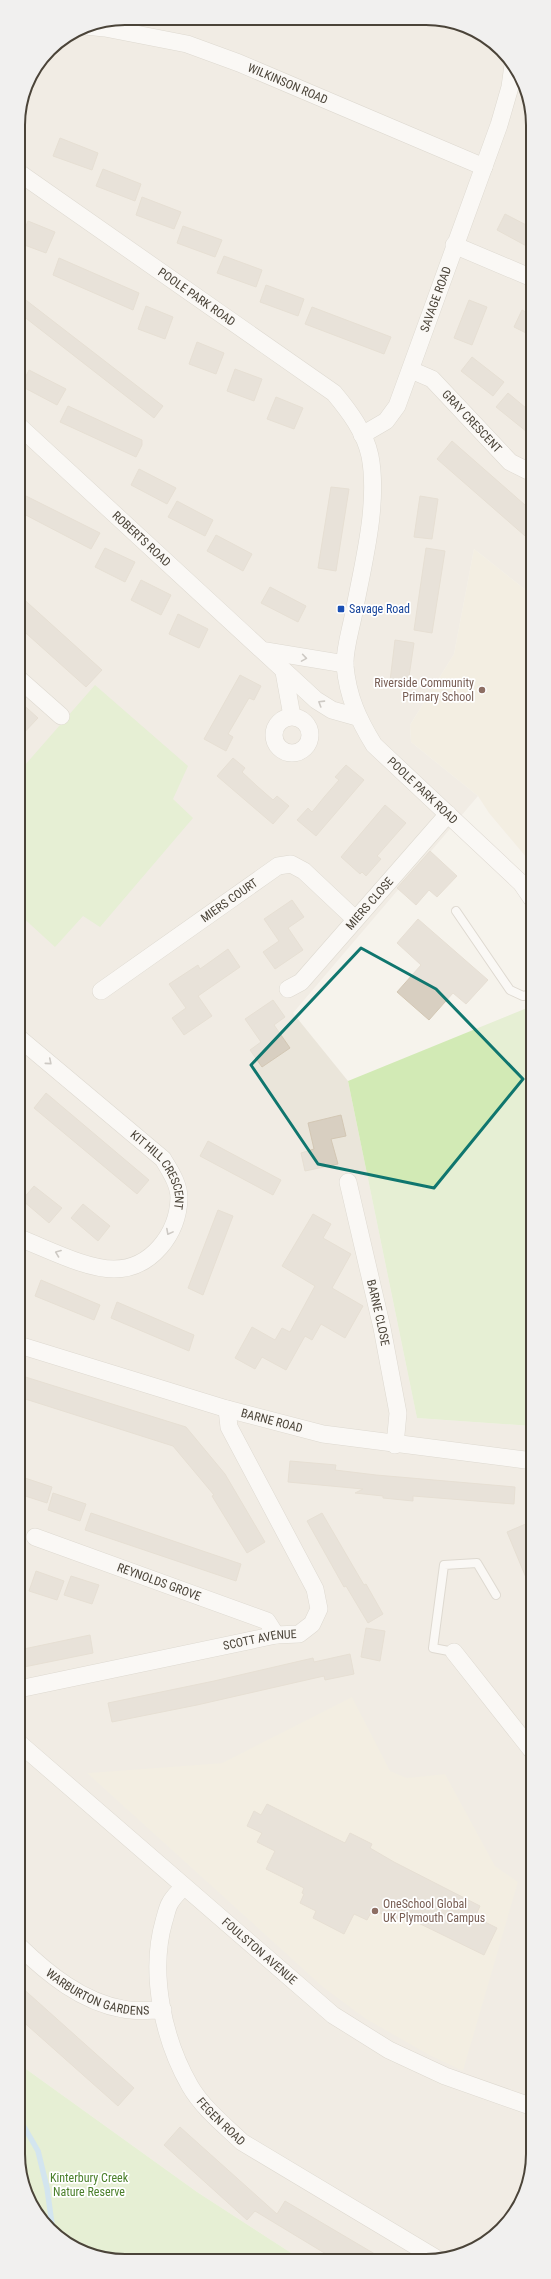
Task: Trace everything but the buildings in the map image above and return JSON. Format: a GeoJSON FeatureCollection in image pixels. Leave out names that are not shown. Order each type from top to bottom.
{"type":"FeatureCollection","features":[{"type":"Feature","properties":{"kind":"street","name":"WILKINSON ROAD"},"geometry":{"type":"LineString","coordinates":[[103,28],[187,44],[239,63],[484,167]]}},
{"type":"Feature","properties":{"kind":"street","name":"SAVAGE ROAD"},"geometry":{"type":"LineString","coordinates":[[362,435],[386,421],[396,406],[411,370],[454,245],[504,110],[512,74]]}},
{"type":"Feature","properties":{"kind":"street","name":"POOLE PARK ROAD"},"geometry":{"type":"LineString","coordinates":[[25,177],[334,393],[351,414],[362,435]]}},
{"type":"Feature","properties":{"kind":"street"},"geometry":{"type":"LineString","coordinates":[[454,245],[526,275]]}},
{"type":"Feature","properties":{"kind":"street","name":"GRAY CRESCENT"},"geometry":{"type":"LineString","coordinates":[[411,370],[432,379],[510,462],[526,470]]}},
{"type":"Feature","properties":{"kind":"street","name":"ROBERTS ROAD"},"geometry":{"type":"LineString","coordinates":[[25,432],[152,550],[266,651],[284,672],[316,700],[332,710],[357,717]]}},
{"type":"Feature","properties":{"kind":"street"},"geometry":{"type":"LineString","coordinates":[[266,651],[345,664],[370,517],[372,480],[370,455],[362,435]]}},
{"type":"Feature","properties":{"kind":"street","name":"POOLE PARK ROAD"},"geometry":{"type":"LineString","coordinates":[[345,664],[348,689],[357,717],[374,745],[521,883],[526,890]]}},
{"type":"Feature","properties":{"kind":"street"},"geometry":{"type":"LineString","coordinates":[[284,672],[292,716]]}},
{"type":"Feature","properties":{"kind":"street"},"geometry":{"type":"LineString","coordinates":[[25,684],[61,716]]}},
{"type":"Feature","properties":{"kind":"street","name":"MIERS CLOSE"},"geometry":{"type":"LineString","coordinates":[[288,989],[301,982],[448,814]]}},
{"type":"Feature","properties":{"kind":"street","name":"MIERS COURT"},"geometry":{"type":"LineString","coordinates":[[101,991],[278,866],[291,864],[304,872],[355,919]]}},
{"type":"Feature","properties":{"kind":"street","name":"KIT HILL CRESCENT"},"geometry":{"type":"LineString","coordinates":[[25,1044],[163,1159],[175,1181],[179,1197],[176,1216],[170,1232],[160,1248],[148,1260],[128,1268],[113,1269],[93,1266],[25,1240]]}},
{"type":"Feature","properties":{"kind":"street","name":"BARNE CLOSE"},"geometry":{"type":"LineString","coordinates":[[348,1182],[382,1328],[398,1413],[395,1445]]}},
{"type":"Feature","properties":{"kind":"street","name":"BARNE ROAD"},"geometry":{"type":"LineString","coordinates":[[25,1347],[227,1409],[323,1434],[395,1445],[526,1460]]}},
{"type":"Feature","properties":{"kind":"street","name":"SCOTT AVENUE"},"geometry":{"type":"LineString","coordinates":[[25,1688],[276,1635],[299,1634],[312,1624],[319,1609],[315,1589],[229,1427],[227,1409]]}},
{"type":"Feature","properties":{"kind":"street","name":"REYNOLDS GROVE"},"geometry":{"type":"LineString","coordinates":[[35,1537],[267,1621],[276,1635]]}},
{"type":"Feature","properties":{"kind":"street"},"geometry":{"type":"LineString","coordinates":[[454,1652],[526,1743]]}},
{"type":"Feature","properties":{"kind":"street","name":"FOULSTON AVENUE"},"geometry":{"type":"LineString","coordinates":[[25,1747],[183,1887],[333,2015],[389,2050],[445,2076],[526,2105]]}},
{"type":"Feature","properties":{"kind":"street","name":"FEGEN ROAD"},"geometry":{"type":"LineString","coordinates":[[183,1887],[169,1904],[158,1941],[158,1968],[163,2010],[172,2047],[190,2087],[218,2120],[242,2142],[428,2254]]}},
{"type":"Feature","properties":{"kind":"street","name":"WARBURTON GARDENS"},"geometry":{"type":"LineString","coordinates":[[25,1951],[68,1986],[98,2003],[124,2010],[163,2010]]}},
{"type":"Feature","properties":{"kind":"lane"},"geometry":{"type":"LineString","coordinates":[[456,911],[510,990],[523,996],[526,995]]}},
{"type":"Feature","properties":{"kind":"lane"},"geometry":{"type":"LineString","coordinates":[[454,1652],[433,1648],[444,1565],[477,1563],[496,1595]]}},
{"type":"Feature","properties":{"kind":"highlighted area"},"geometry":{"type":"Polygon","coordinates":[[[361,948],[436,989],[523,1079],[434,1188],[318,1164],[251,1065],[361,948]]]}},
{"type":"Feature","properties":{"kind":"shaded area"},"geometry":{"type":"Polygon","coordinates":[[[125,25],[439,26],[458,30],[470,35],[497,54],[516,81],[523,99],[526,125],[526,590],[474,549],[454,654],[410,725],[411,742],[478,796],[293,1013],[348,1081],[417,1418],[526,1426],[526,2160],[523,2180],[516,2198],[497,2225],[470,2244],[452,2251],[439,2253],[293,2254],[197,2192],[25,2068],[25,119],[28,99],[38,75],[54,54],[81,35],[106,27],[125,25]]]}},
{"type":"Feature","properties":{"kind":"shaded area","name":"Riverside Community Primary School"},"geometry":{"type":"Polygon","coordinates":[[[474,549],[526,590],[526,857],[489,813],[478,796],[411,742],[410,725],[454,654],[474,549]]]}},
{"type":"Feature","properties":{"kind":"shaded area","name":"OneSchool Global UK Plymouth Campus"},"geometry":{"type":"Polygon","coordinates":[[[352,1697],[390,1771],[407,1778],[445,1774],[495,1866],[518,1882],[463,2071],[429,2055],[366,2019],[324,1988],[87,1773],[222,1763],[352,1697]]]}},
{"type":"Feature","properties":{"kind":"green space"},"geometry":{"type":"Polygon","coordinates":[[[95,685],[188,766],[173,799],[193,818],[100,927],[83,916],[55,947],[25,920],[25,765],[95,685]]]}},
{"type":"Feature","properties":{"kind":"green space"},"geometry":{"type":"Polygon","coordinates":[[[526,1008],[526,1426],[417,1418],[348,1081],[526,1008]]]}},
{"type":"Feature","properties":{"kind":"green space","name":"Kinterbury Creek Nature Reserve"},"geometry":{"type":"Polygon","coordinates":[[[25,2068],[197,2192],[293,2254],[112,2253],[93,2249],[81,2244],[64,2233],[54,2225],[38,2204],[28,2180],[25,2154],[25,2068]]]}},
{"type":"Feature","properties":{"kind":"waterway"},"geometry":{"type":"LineString","coordinates":[[25,2128],[38,2151],[47,2188],[52,2222]]}},
{"type":"Feature","properties":{"kind":"place","name":"Savage Road"},"geometry":{"type":"Point","coordinates":[341,609]}},
{"type":"Feature","properties":{"kind":"place","name":"Riverside Community Primary School"},"geometry":{"type":"Point","coordinates":[482,690]}},
{"type":"Feature","properties":{"kind":"place","name":"OneSchool Global UK Plymouth Campus"},"geometry":{"type":"Point","coordinates":[375,1911]}}]}
